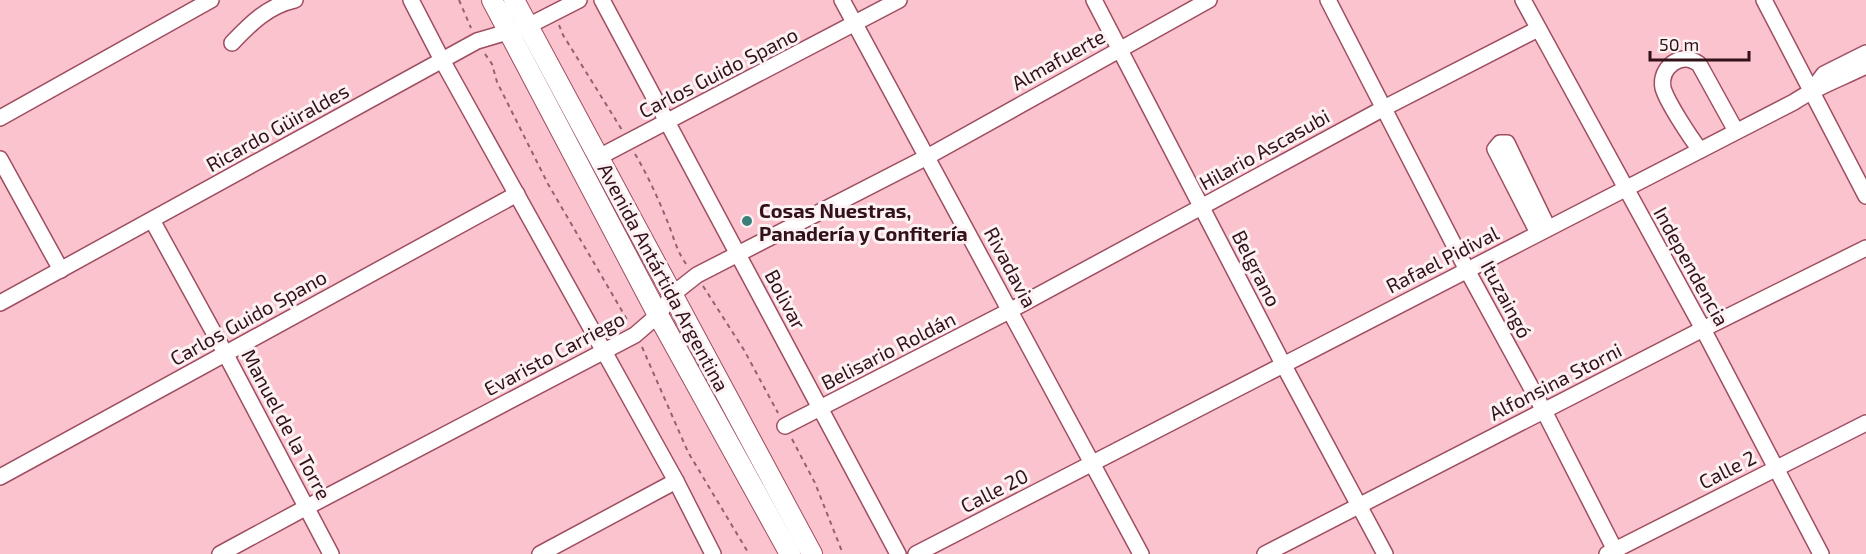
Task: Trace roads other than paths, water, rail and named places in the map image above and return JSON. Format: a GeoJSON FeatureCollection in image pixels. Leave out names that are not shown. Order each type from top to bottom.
{"type":"FeatureCollection","features":[{"type":"Feature","properties":{"kind":"main road","name":"Avenida Antártida Argentina"},"geometry":{"type":"LineString","coordinates":[[492,0],[658,315],[790,554]]}},
{"type":"Feature","properties":{"kind":"main road","name":"Avenida Antártida Argentina"},"geometry":{"type":"LineString","coordinates":[[514,0],[812,554]]}},
{"type":"Feature","properties":{"kind":"street"},"geometry":{"type":"LineString","coordinates":[[0,118],[212,0]]}},
{"type":"Feature","properties":{"kind":"street"},"geometry":{"type":"LineString","coordinates":[[232,43],[254,20],[281,3],[296,0]]}},
{"type":"Feature","properties":{"kind":"street"},"geometry":{"type":"LineString","coordinates":[[411,0],[442,60],[676,481],[713,554]]}},
{"type":"Feature","properties":{"kind":"street","name":"Ricardo Güiraldes"},"geometry":{"type":"LineString","coordinates":[[0,303],[477,41],[528,26],[579,0]]}},
{"type":"Feature","properties":{"kind":"street","name":"Bolivar"},"geometry":{"type":"LineString","coordinates":[[602,0],[898,554]]}},
{"type":"Feature","properties":{"kind":"street","name":"Rivadavia"},"geometry":{"type":"LineString","coordinates":[[842,0],[1141,554]]}},
{"type":"Feature","properties":{"kind":"street","name":"Carlos Guido Spano"},"geometry":{"type":"LineString","coordinates":[[599,157],[899,0]]}},
{"type":"Feature","properties":{"kind":"street","name":"Belgrano"},"geometry":{"type":"LineString","coordinates":[[1094,0],[1283,364],[1385,554]]}},
{"type":"Feature","properties":{"kind":"street","name":"Almafuerte"},"geometry":{"type":"LineString","coordinates":[[927,157],[1209,0]]}},
{"type":"Feature","properties":{"kind":"street","name":"Ituzaingó"},"geometry":{"type":"LineString","coordinates":[[1328,0],[1467,270],[1544,411],[1613,553]]}},
{"type":"Feature","properties":{"kind":"street","name":"Independencia"},"geometry":{"type":"LineString","coordinates":[[1523,0],[1703,329],[1821,554]]}},
{"type":"Feature","properties":{"kind":"street"},"geometry":{"type":"LineString","coordinates":[[1764,0],[1866,196]]}},
{"type":"Feature","properties":{"kind":"street","name":"Hilario Ascasubi"},"geometry":{"type":"LineString","coordinates":[[1011,310],[1384,108],[1538,29]]}},
{"type":"Feature","properties":{"kind":"street","name":"Rafael Pidival"},"geometry":{"type":"LineString","coordinates":[[1812,90],[1824,74],[1866,53]]}},
{"type":"Feature","properties":{"kind":"street"},"geometry":{"type":"LineString","coordinates":[[1700,150],[1688,134],[1663,89],[1663,76],[1667,67],[1680,58],[1692,59],[1699,64],[1736,131]]}},
{"type":"Feature","properties":{"kind":"street","name":"Rafael Pidival"},"geometry":{"type":"LineString","coordinates":[[1091,464],[1794,102],[1812,90],[1866,66]]}},
{"type":"Feature","properties":{"kind":"street"},"geometry":{"type":"LineString","coordinates":[[1500,143],[1507,143],[1543,230],[1495,149],[1500,143]]}},
{"type":"Feature","properties":{"kind":"street","name":"Evaristo Carriego"},"geometry":{"type":"LineString","coordinates":[[220,554],[635,335],[658,315],[674,294],[697,275],[927,157]]}},
{"type":"Feature","properties":{"kind":"street"},"geometry":{"type":"LineString","coordinates":[[0,159],[61,270]]}},
{"type":"Feature","properties":{"kind":"street","name":"Carlos Guido Spano"},"geometry":{"type":"LineString","coordinates":[[0,477],[517,194]]}},
{"type":"Feature","properties":{"kind":"street","name":"Manuel de la Torre"},"geometry":{"type":"LineString","coordinates":[[152,220],[331,554]]}},
{"type":"Feature","properties":{"kind":"street","name":"Alfonsina Storni"},"geometry":{"type":"LineString","coordinates":[[1265,554],[1866,248]]}},
{"type":"Feature","properties":{"kind":"street","name":"Belisario Roldán"},"geometry":{"type":"LineString","coordinates":[[785,426],[1011,310]]}},
{"type":"Feature","properties":{"kind":"street","name":"Calle 2"},"geometry":{"type":"LineString","coordinates":[[1613,553],[1866,423]]}},
{"type":"Feature","properties":{"kind":"street","name":"Calle 20"},"geometry":{"type":"LineString","coordinates":[[916,554],[1091,464]]}},
{"type":"Feature","properties":{"kind":"street"},"geometry":{"type":"LineString","coordinates":[[540,554],[676,481]]}},
{"type":"Feature","properties":{"kind":"place","name":"Cosas Nuestras, Panadería y Confitería"},"geometry":{"type":"Point","coordinates":[747,221]}}]}
